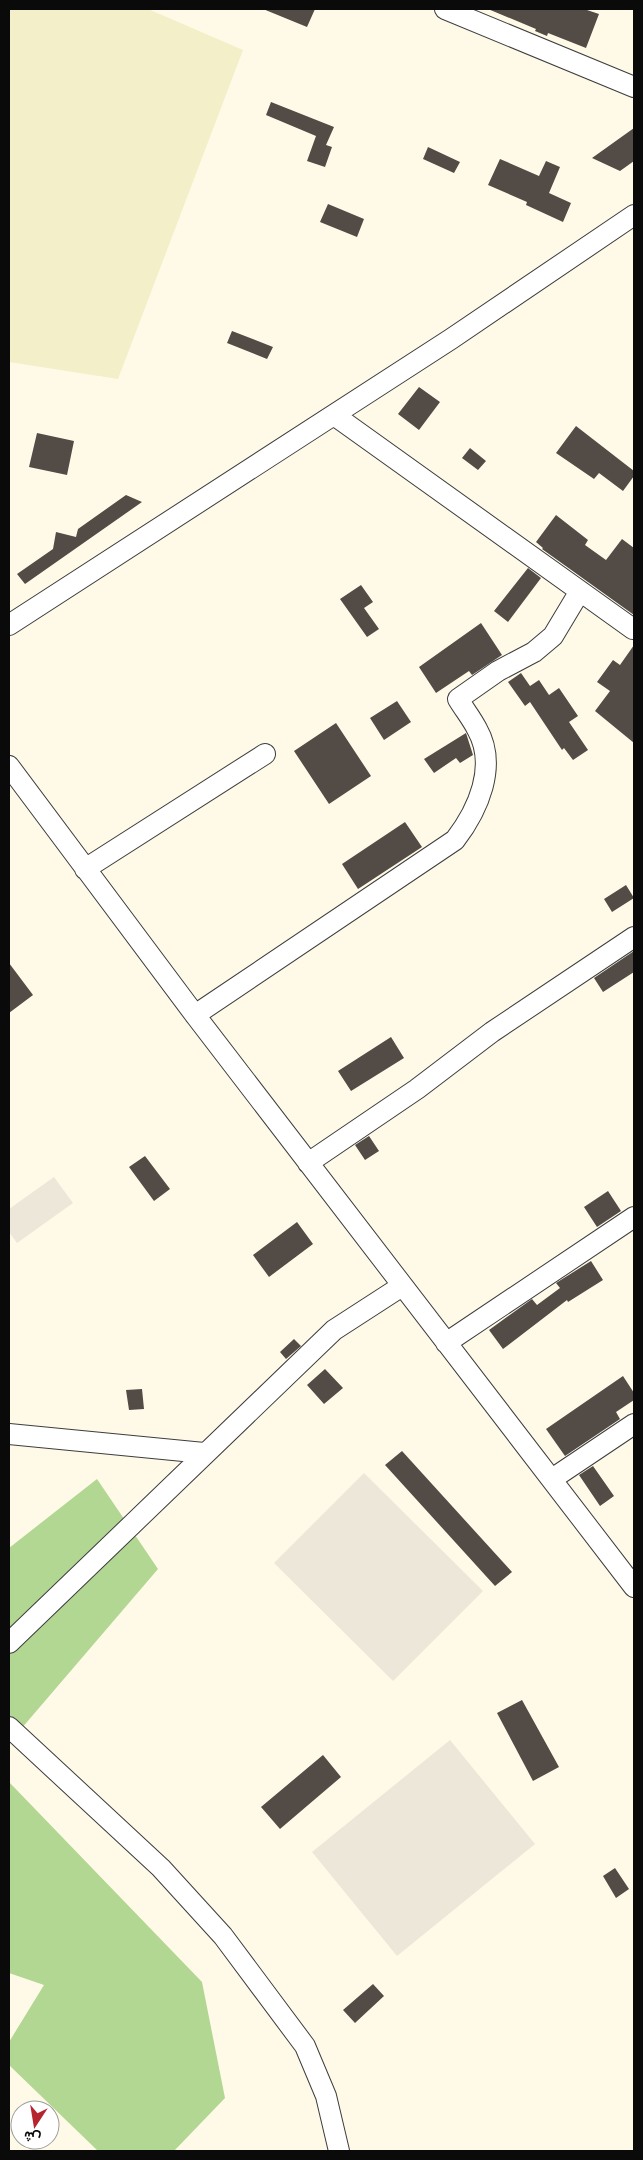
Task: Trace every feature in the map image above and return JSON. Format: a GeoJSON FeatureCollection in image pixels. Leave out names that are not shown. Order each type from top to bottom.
{"type":"FeatureCollection","features":[{"type":"Feature","properties":{"kind":"street"},"geometry":{"type":"LineString","coordinates":[[445,9],[634,87]]}},
{"type":"Feature","properties":{"kind":"street"},"geometry":{"type":"LineString","coordinates":[[9,625],[451,339],[634,215]]}},
{"type":"Feature","properties":{"kind":"street"},"geometry":{"type":"LineString","coordinates":[[334,415],[633,629],[634,627]]}},
{"type":"Feature","properties":{"kind":"street"},"geometry":{"type":"LineString","coordinates":[[195,1015],[455,840],[470,821],[482,791],[486,758],[478,730],[458,699],[498,671],[534,652],[553,636],[580,591]]}},
{"type":"Feature","properties":{"kind":"street"},"geometry":{"type":"LineString","coordinates":[[85,869],[265,754]]}},
{"type":"Feature","properties":{"kind":"street"},"geometry":{"type":"LineString","coordinates":[[9,766],[195,1015],[552,1480],[627,1562],[634,1587]]}},
{"type":"Feature","properties":{"kind":"street"},"geometry":{"type":"LineString","coordinates":[[308,1163],[416,1089],[492,1032],[634,937]]}},
{"type":"Feature","properties":{"kind":"street"},"geometry":{"type":"LineString","coordinates":[[446,1343],[634,1217]]}},
{"type":"Feature","properties":{"kind":"street"},"geometry":{"type":"LineString","coordinates":[[9,1643],[204,1453],[334,1330],[402,1286]]}},
{"type":"Feature","properties":{"kind":"street"},"geometry":{"type":"LineString","coordinates":[[552,1480],[634,1424]]}},
{"type":"Feature","properties":{"kind":"street"},"geometry":{"type":"LineString","coordinates":[[9,1434],[204,1453]]}},
{"type":"Feature","properties":{"kind":"street"},"geometry":{"type":"LineString","coordinates":[[9,1727],[161,1868],[223,1936],[305,2046],[326,2096],[340,2151]]}},
{"type":"Feature","properties":{"kind":"shaded area"},"geometry":{"type":"Polygon","coordinates":[[[9,9],[148,9],[243,50],[118,379],[9,362],[9,9]]]}},
{"type":"Feature","properties":{"kind":"shaded area"},"geometry":{"type":"Polygon","coordinates":[[[54,1177],[73,1203],[17,1243],[9,1232],[9,1209],[54,1177]]]}},
{"type":"Feature","properties":{"kind":"shaded area"},"geometry":{"type":"Polygon","coordinates":[[[364,1473],[483,1591],[393,1681],[274,1563],[364,1473]]]}},
{"type":"Feature","properties":{"kind":"shaded area"},"geometry":{"type":"Polygon","coordinates":[[[450,1740],[535,1844],[397,1956],[312,1852],[450,1740]]]}},
{"type":"Feature","properties":{"kind":"green space"},"geometry":{"type":"Polygon","coordinates":[[[97,1479],[158,1569],[9,1743],[9,1548],[97,1479]]]}},
{"type":"Feature","properties":{"kind":"green space"},"geometry":{"type":"Polygon","coordinates":[[[9,1782],[202,1982],[225,2098],[174,2151],[98,2151],[60,2114],[60,2100],[45,2100],[9,2065],[9,2042],[44,1985],[9,1973],[9,1782]]]}},
{"type":"Feature","properties":{"kind":"building"},"geometry":{"type":"Polygon","coordinates":[[[263,9],[315,9],[307,27],[263,9]]]}},
{"type":"Feature","properties":{"kind":"building"},"geometry":{"type":"Polygon","coordinates":[[[488,9],[584,9],[599,14],[586,48],[548,33],[547,36],[535,31],[536,29],[488,9]]]}},
{"type":"Feature","properties":{"kind":"building"},"geometry":{"type":"Polygon","coordinates":[[[271,102],[334,127],[326,145],[332,147],[325,167],[307,161],[316,136],[266,115],[271,102]]]}},
{"type":"Feature","properties":{"kind":"building"},"geometry":{"type":"Polygon","coordinates":[[[634,128],[634,161],[620,171],[592,158],[634,128]]]}},
{"type":"Feature","properties":{"kind":"building"},"geometry":{"type":"Polygon","coordinates":[[[428,147],[460,162],[454,173],[423,159],[428,147]]]}},
{"type":"Feature","properties":{"kind":"building"},"geometry":{"type":"Polygon","coordinates":[[[500,159],[539,176],[546,161],[560,167],[549,193],[571,203],[563,222],[526,205],[527,202],[488,185],[500,159]]]}},
{"type":"Feature","properties":{"kind":"building"},"geometry":{"type":"Polygon","coordinates":[[[328,204],[364,219],[357,237],[320,222],[328,204]]]}},
{"type":"Feature","properties":{"kind":"building"},"geometry":{"type":"Polygon","coordinates":[[[232,331],[273,347],[267,359],[227,343],[232,331]]]}},
{"type":"Feature","properties":{"kind":"building"},"geometry":{"type":"Polygon","coordinates":[[[419,387],[440,402],[419,430],[398,414],[419,387]]]}},
{"type":"Feature","properties":{"kind":"building"},"geometry":{"type":"Polygon","coordinates":[[[576,426],[634,471],[634,476],[623,491],[599,473],[594,479],[556,453],[576,426]]]}},
{"type":"Feature","properties":{"kind":"building"},"geometry":{"type":"Polygon","coordinates":[[[37,433],[74,441],[67,475],[29,467],[37,433]]]}},
{"type":"Feature","properties":{"kind":"building"},"geometry":{"type":"Polygon","coordinates":[[[470,448],[486,461],[478,470],[462,458],[470,448]]]}},
{"type":"Feature","properties":{"kind":"building"},"geometry":{"type":"Polygon","coordinates":[[[126,495],[142,502],[25,584],[17,574],[53,549],[56,532],[76,537],[78,529],[126,495]]]}},
{"type":"Feature","properties":{"kind":"building"},"geometry":{"type":"Polygon","coordinates":[[[556,515],[588,540],[585,545],[606,560],[622,539],[634,548],[634,615],[542,549],[536,542],[556,515]]]}},
{"type":"Feature","properties":{"kind":"building"},"geometry":{"type":"Polygon","coordinates":[[[528,568],[541,578],[508,622],[494,611],[528,568]]]}},
{"type":"Feature","properties":{"kind":"building"},"geometry":{"type":"Polygon","coordinates":[[[361,585],[373,602],[364,608],[379,629],[367,637],[340,599],[361,585]]]}},
{"type":"Feature","properties":{"kind":"building"},"geometry":{"type":"Polygon","coordinates":[[[481,623],[502,655],[472,675],[469,671],[436,693],[419,667],[481,623]]]}},
{"type":"Feature","properties":{"kind":"building"},"geometry":{"type":"Polygon","coordinates":[[[634,645],[634,743],[595,711],[610,691],[597,682],[613,660],[620,665],[634,645]]]}},
{"type":"Feature","properties":{"kind":"building"},"geometry":{"type":"Polygon","coordinates":[[[521,673],[530,686],[539,680],[549,695],[559,688],[578,716],[569,722],[588,750],[573,760],[564,748],[562,750],[530,702],[525,706],[508,682],[521,673]]]}},
{"type":"Feature","properties":{"kind":"building"},"geometry":{"type":"Polygon","coordinates":[[[397,701],[411,722],[384,740],[370,718],[397,701]]]}},
{"type":"Feature","properties":{"kind":"building"},"geometry":{"type":"Polygon","coordinates":[[[336,723],[371,776],[329,804],[294,751],[336,723]]]}},
{"type":"Feature","properties":{"kind":"building"},"geometry":{"type":"Polygon","coordinates":[[[466,733],[473,755],[460,763],[456,758],[434,773],[424,759],[466,733]]]}},
{"type":"Feature","properties":{"kind":"building"},"geometry":{"type":"Polygon","coordinates":[[[405,822],[422,847],[358,889],[342,864],[405,822]]]}},
{"type":"Feature","properties":{"kind":"building"},"geometry":{"type":"Polygon","coordinates":[[[626,885],[634,898],[612,912],[604,899],[626,885]]]}},
{"type":"Feature","properties":{"kind":"building"},"geometry":{"type":"Polygon","coordinates":[[[634,951],[634,972],[603,992],[594,978],[634,951]]]}},
{"type":"Feature","properties":{"kind":"building"},"geometry":{"type":"Polygon","coordinates":[[[9,963],[33,995],[9,1013],[9,963]]]}},
{"type":"Feature","properties":{"kind":"building"},"geometry":{"type":"Polygon","coordinates":[[[391,1037],[404,1058],[351,1091],[338,1071],[391,1037]]]}},
{"type":"Feature","properties":{"kind":"building"},"geometry":{"type":"Polygon","coordinates":[[[369,1136],[379,1151],[365,1160],[355,1145],[369,1136]]]}},
{"type":"Feature","properties":{"kind":"building"},"geometry":{"type":"Polygon","coordinates":[[[145,1156],[170,1189],[154,1201],[129,1167],[145,1156]]]}},
{"type":"Feature","properties":{"kind":"building"},"geometry":{"type":"Polygon","coordinates":[[[608,1191],[621,1211],[597,1227],[584,1207],[608,1191]]]}},
{"type":"Feature","properties":{"kind":"building"},"geometry":{"type":"Polygon","coordinates":[[[297,1222],[313,1244],[269,1277],[253,1255],[297,1222]]]}},
{"type":"Feature","properties":{"kind":"building"},"geometry":{"type":"Polygon","coordinates":[[[591,1261],[603,1280],[568,1302],[567,1300],[503,1349],[489,1330],[532,1299],[537,1305],[560,1288],[556,1283],[591,1261]]]}},
{"type":"Feature","properties":{"kind":"building"},"geometry":{"type":"Polygon","coordinates":[[[294,1339],[301,1346],[286,1359],[280,1352],[294,1339]]]}},
{"type":"Feature","properties":{"kind":"building"},"geometry":{"type":"Polygon","coordinates":[[[325,1369],[343,1388],[324,1404],[307,1385],[325,1369]]]}},
{"type":"Feature","properties":{"kind":"building"},"geometry":{"type":"Polygon","coordinates":[[[623,1376],[634,1393],[634,1400],[616,1412],[620,1419],[565,1456],[546,1429],[623,1376]]]}},
{"type":"Feature","properties":{"kind":"building"},"geometry":{"type":"Polygon","coordinates":[[[142,1389],[144,1409],[129,1410],[126,1390],[142,1389]]]}},
{"type":"Feature","properties":{"kind":"building"},"geometry":{"type":"Polygon","coordinates":[[[402,1451],[512,1572],[495,1586],[385,1465],[402,1451]]]}},
{"type":"Feature","properties":{"kind":"building"},"geometry":{"type":"Polygon","coordinates":[[[593,1466],[614,1496],[600,1506],[579,1475],[593,1466]]]}},
{"type":"Feature","properties":{"kind":"building"},"geometry":{"type":"Polygon","coordinates":[[[522,1700],[559,1767],[533,1781],[497,1713],[522,1700]]]}},
{"type":"Feature","properties":{"kind":"building"},"geometry":{"type":"Polygon","coordinates":[[[323,1755],[341,1777],[280,1829],[261,1807],[323,1755]]]}},
{"type":"Feature","properties":{"kind":"building"},"geometry":{"type":"Polygon","coordinates":[[[615,1868],[629,1889],[616,1898],[603,1876],[615,1868]]]}},
{"type":"Feature","properties":{"kind":"building"},"geometry":{"type":"Polygon","coordinates":[[[373,1984],[384,1996],[355,2023],[343,2010],[373,1984]]]}}]}
